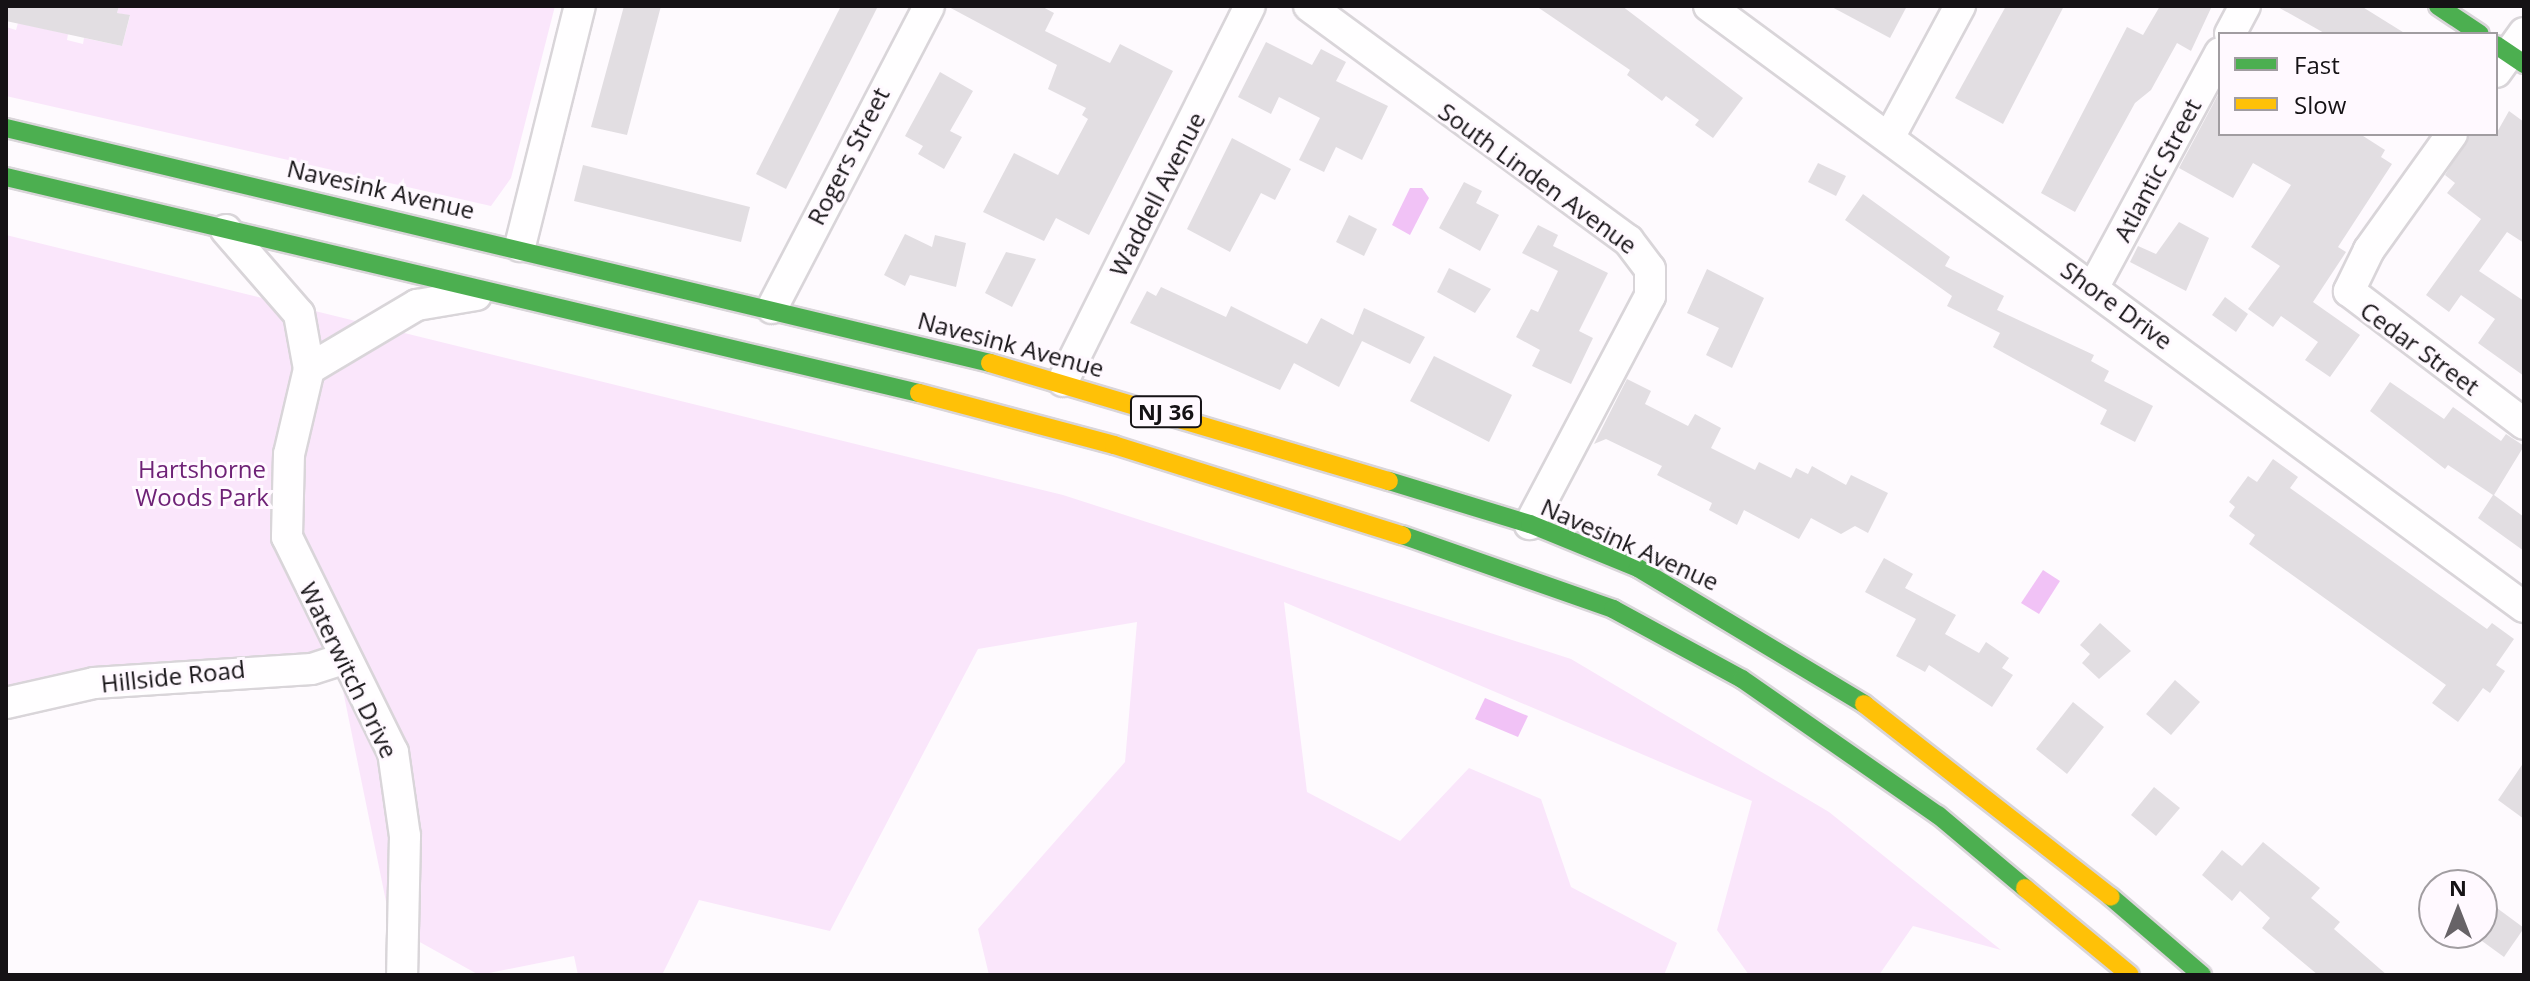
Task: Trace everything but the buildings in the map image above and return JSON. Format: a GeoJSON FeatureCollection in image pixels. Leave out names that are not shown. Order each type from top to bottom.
{"type":"FeatureCollection","features":[{"type":"Feature","properties":{"kind":"main road"},"geometry":{"type":"LineString","coordinates":[[2438,6],[2477,32]]}},
{"type":"Feature","properties":{"kind":"main road","name":"Navesink Avenue"},"geometry":{"type":"LineString","coordinates":[[6,128],[520,246],[1063,381],[1530,524],[1666,583],[1836,683],[2062,854],[2202,975]]}},
{"type":"Feature","properties":{"kind":"main road","name":"NJ 36"},"geometry":{"type":"LineString","coordinates":[[6,177],[501,290],[1114,445],[1433,542],[1613,609],[1742,679],[1861,759],[2008,870],[2130,975]]}},
{"type":"Feature","properties":{"kind":"street"},"geometry":{"type":"LineString","coordinates":[[520,246],[580,6]]}},
{"type":"Feature","properties":{"kind":"street","name":"Rogers Street"},"geometry":{"type":"LineString","coordinates":[[772,308],[929,6]]}},
{"type":"Feature","properties":{"kind":"street","name":"Waddell Avenue"},"geometry":{"type":"LineString","coordinates":[[1063,381],[1250,6]]}},
{"type":"Feature","properties":{"kind":"street","name":"South Linden Avenue"},"geometry":{"type":"LineString","coordinates":[[1309,6],[1628,240],[1650,269],[1650,296],[1530,524]]}},
{"type":"Feature","properties":{"kind":"street","name":"Shore Drive"},"geometry":{"type":"LineString","coordinates":[[1709,6],[1890,136],[2524,607]]}},
{"type":"Feature","properties":{"kind":"street"},"geometry":{"type":"LineString","coordinates":[[1890,136],[1960,6]]}},
{"type":"Feature","properties":{"kind":"street"},"geometry":{"type":"LineString","coordinates":[[2231,32],[2245,6]]}},
{"type":"Feature","properties":{"kind":"street","name":"Atlantic Street"},"geometry":{"type":"LineString","coordinates":[[2093,288],[2218,57]]}},
{"type":"Feature","properties":{"kind":"street","name":"Cedar Street"},"geometry":{"type":"LineString","coordinates":[[2451,136],[2369,250],[2349,291],[2524,424]]}},
{"type":"Feature","properties":{"kind":"street"},"geometry":{"type":"LineString","coordinates":[[222,226],[299,314],[309,369],[417,305],[501,290]]}},
{"type":"Feature","properties":{"kind":"street","name":"Waterwitch Drive"},"geometry":{"type":"LineString","coordinates":[[309,369],[289,454],[284,518],[287,537],[342,659],[393,752],[405,836],[402,975]]}},
{"type":"Feature","properties":{"kind":"street","name":"Hillside Road"},"geometry":{"type":"LineString","coordinates":[[6,703],[94,683],[312,669],[342,659]]}},
{"type":"Feature","properties":{"kind":"green space"},"geometry":{"type":"Polygon","coordinates":[[[119,6],[555,6],[511,178],[491,206],[6,96],[6,27],[16,30],[18,23],[68,34],[67,40],[83,44],[84,38],[122,46],[130,16],[117,13],[119,6]]]}},
{"type":"Feature","properties":{"kind":"green space","name":"Hartshorne Woods Park"},"geometry":{"type":"Polygon","coordinates":[[[6,235],[1063,495],[1571,659],[1829,812],[2001,950],[1913,926],[1879,975],[1749,975],[1717,930],[1752,801],[1284,602],[1307,792],[1400,841],[1469,768],[1541,799],[1571,887],[1677,943],[1664,975],[989,975],[978,929],[1125,762],[1137,622],[978,649],[830,931],[699,900],[662,975],[578,975],[574,956],[479,975],[391,926],[340,676],[49,681],[6,701],[6,235]]]}},
{"type":"Feature","properties":{"kind":"shaded area"},"geometry":{"type":"Polygon","coordinates":[[[1410,188],[1422,188],[1429,198],[1410,235],[1392,225],[1410,188]]]}},
{"type":"Feature","properties":{"kind":"shaded area"},"geometry":{"type":"Polygon","coordinates":[[[2043,570],[2060,581],[2039,614],[2021,603],[2043,570]]]}},
{"type":"Feature","properties":{"kind":"shaded area"},"geometry":{"type":"Polygon","coordinates":[[[1485,698],[1528,716],[1518,737],[1475,719],[1485,698]]]}},
{"type":"Feature","properties":{"kind":"traffic: fast"},"geometry":{"type":"LineString","coordinates":[[2438,6],[2477,32]]}},
{"type":"Feature","properties":{"kind":"traffic: fast"},"geometry":{"type":"LineString","coordinates":[[2498,46],[2524,64]]}},
{"type":"Feature","properties":{"kind":"traffic: fast"},"geometry":{"type":"LineString","coordinates":[[6,128],[990,363]]}},
{"type":"Feature","properties":{"kind":"traffic: fast"},"geometry":{"type":"LineString","coordinates":[[6,177],[919,393]]}},
{"type":"Feature","properties":{"kind":"traffic: fast"},"geometry":{"type":"LineString","coordinates":[[1389,481],[1530,524],[1638,568],[1864,704]]}},
{"type":"Feature","properties":{"kind":"traffic: fast"},"geometry":{"type":"LineString","coordinates":[[1402,535],[1613,609],[1742,679],[1938,815],[2025,888]]}},
{"type":"Feature","properties":{"kind":"traffic: fast"},"geometry":{"type":"LineString","coordinates":[[2111,897],[2202,975]]}},
{"type":"Feature","properties":{"kind":"traffic: slow"},"geometry":{"type":"LineString","coordinates":[[990,363],[1389,481]]}},
{"type":"Feature","properties":{"kind":"traffic: slow"},"geometry":{"type":"LineString","coordinates":[[919,393],[1114,445],[1402,535]]}},
{"type":"Feature","properties":{"kind":"traffic: slow"},"geometry":{"type":"LineString","coordinates":[[1864,704],[2111,897]]}},
{"type":"Feature","properties":{"kind":"traffic: slow"},"geometry":{"type":"LineString","coordinates":[[2025,888],[2130,975]]}}]}
